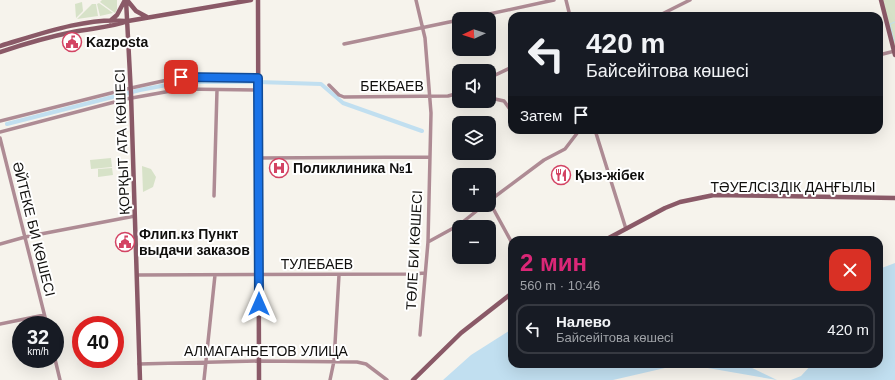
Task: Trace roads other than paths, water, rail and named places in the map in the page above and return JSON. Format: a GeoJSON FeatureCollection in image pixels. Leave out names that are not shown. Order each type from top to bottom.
{"type":"FeatureCollection","features":[{"type":"Feature","properties":{"kind":"street"},"geometry":{"type":"LineString","coordinates":[[110,21],[126,0],[136,12],[149,18]]}},
{"type":"Feature","properties":{"kind":"street","name":"ҚОРҚЫТ АТА КӨШЕСІ"},"geometry":{"type":"LineString","coordinates":[[126,0],[131,88],[140,380]]}},
{"type":"Feature","properties":{"kind":"street"},"geometry":{"type":"LineString","coordinates":[[0,46],[52,30],[110,21],[128,21],[149,18],[251,0]]}},
{"type":"Feature","properties":{"kind":"street"},"geometry":{"type":"LineString","coordinates":[[258,0],[259,380]]}},
{"type":"Feature","properties":{"kind":"street","name":"ТӨЛЕ БИ КӨШЕСІ"},"geometry":{"type":"LineString","coordinates":[[416,0],[423,28],[430,113],[428,242],[424,273],[420,335]]}},
{"type":"Feature","properties":{"kind":"street"},"geometry":{"type":"LineString","coordinates":[[496,13],[554,0]]}},
{"type":"Feature","properties":{"kind":"street"},"geometry":{"type":"LineString","coordinates":[[566,0],[569,12]]}},
{"type":"Feature","properties":{"kind":"street"},"geometry":{"type":"LineString","coordinates":[[666,12],[690,0]]}},
{"type":"Feature","properties":{"kind":"street"},"geometry":{"type":"LineString","coordinates":[[881,0],[895,53],[883,54]]}},
{"type":"Feature","properties":{"kind":"street"},"geometry":{"type":"LineString","coordinates":[[0,52],[38,40],[74,32],[114,26],[128,21]]}},
{"type":"Feature","properties":{"kind":"street"},"geometry":{"type":"LineString","coordinates":[[344,44],[452,22]]}},
{"type":"Feature","properties":{"kind":"street"},"geometry":{"type":"LineString","coordinates":[[496,75],[508,69]]}},
{"type":"Feature","properties":{"kind":"street"},"geometry":{"type":"LineString","coordinates":[[0,121],[181,77],[258,78]]}},
{"type":"Feature","properties":{"kind":"street","name":"БЕКБАЕВ"},"geometry":{"type":"LineString","coordinates":[[329,85],[339,95],[344,97],[452,95]]}},
{"type":"Feature","properties":{"kind":"street"},"geometry":{"type":"LineString","coordinates":[[0,132],[131,98],[182,89],[258,90]]}},
{"type":"Feature","properties":{"kind":"street"},"geometry":{"type":"LineString","coordinates":[[214,196],[217,90]]}},
{"type":"Feature","properties":{"kind":"street"},"geometry":{"type":"LineString","coordinates":[[496,99],[504,101],[508,106]]}},
{"type":"Feature","properties":{"kind":"street"},"geometry":{"type":"LineString","coordinates":[[496,196],[544,160],[564,149],[576,134]]}},
{"type":"Feature","properties":{"kind":"street"},"geometry":{"type":"LineString","coordinates":[[596,134],[626,229]]}},
{"type":"Feature","properties":{"kind":"street","name":"ӘЙТЕКЕ БИ КӨШЕСІ"},"geometry":{"type":"LineString","coordinates":[[0,138],[26,237],[44,315]]}},
{"type":"Feature","properties":{"kind":"street"},"geometry":{"type":"LineString","coordinates":[[258,158],[429,157]]}},
{"type":"Feature","properties":{"kind":"street","name":"ТӘУЕЛСІЗДІК ДАҢҒЫЛЫ"},"geometry":{"type":"LineString","coordinates":[[613,236],[665,208],[680,202],[714,195],[895,198]]}},
{"type":"Feature","properties":{"kind":"street"},"geometry":{"type":"LineString","coordinates":[[428,242],[459,225],[475,212]]}},
{"type":"Feature","properties":{"kind":"street"},"geometry":{"type":"LineString","coordinates":[[495,212],[508,236]]}},
{"type":"Feature","properties":{"kind":"street"},"geometry":{"type":"LineString","coordinates":[[0,244],[26,237],[135,216]]}},
{"type":"Feature","properties":{"kind":"street","name":"ТУЛЕБАЕВ"},"geometry":{"type":"LineString","coordinates":[[137,275],[339,275],[424,273]]}},
{"type":"Feature","properties":{"kind":"street"},"geometry":{"type":"LineString","coordinates":[[204,380],[215,275]]}},
{"type":"Feature","properties":{"kind":"street"},"geometry":{"type":"LineString","coordinates":[[330,380],[334,361],[339,275]]}},
{"type":"Feature","properties":{"kind":"street"},"geometry":{"type":"LineString","coordinates":[[413,380],[461,333],[508,296]]}},
{"type":"Feature","properties":{"kind":"street"},"geometry":{"type":"LineString","coordinates":[[0,324],[44,315]]}},
{"type":"Feature","properties":{"kind":"street","name":"АЛМАГАНБЕТОВ УЛИЦА"},"geometry":{"type":"LineString","coordinates":[[139,364],[334,361],[366,364],[387,380]]}},
{"type":"Feature","properties":{"kind":"street"},"geometry":{"type":"LineString","coordinates":[[57,368],[60,380]]}},
{"type":"Feature","properties":{"kind":"water"},"geometry":{"type":"Polygon","coordinates":[[[895,263],[895,380],[791,380],[801,376],[808,368],[883,368],[883,268],[895,263]]]}},
{"type":"Feature","properties":{"kind":"water"},"geometry":{"type":"Polygon","coordinates":[[[508,332],[508,368],[665,368],[613,380],[443,380],[471,355],[508,332]]]}},
{"type":"Feature","properties":{"kind":"water"},"geometry":{"type":"Polygon","coordinates":[[[708,368],[752,368],[777,380],[708,368]]]}},
{"type":"Feature","properties":{"kind":"waterway"},"geometry":{"type":"LineString","coordinates":[[894,41],[890,24],[895,22]]}},
{"type":"Feature","properties":{"kind":"waterway"},"geometry":{"type":"LineString","coordinates":[[7,124],[140,90],[183,82],[258,82],[321,84],[343,103],[422,131]]}},
{"type":"Feature","properties":{"kind":"place","name":"Kazposta"},"geometry":{"type":"Point","coordinates":[72,42]}},
{"type":"Feature","properties":{"kind":"place","name":"Поликлиника №1"},"geometry":{"type":"Point","coordinates":[279,168]}},
{"type":"Feature","properties":{"kind":"place","name":"Қыз-жібек"},"geometry":{"type":"Point","coordinates":[561,175]}},
{"type":"Feature","properties":{"kind":"place","name":"Флип.кз Пункт выдачи заказов"},"geometry":{"type":"Point","coordinates":[125,242]}}]}
